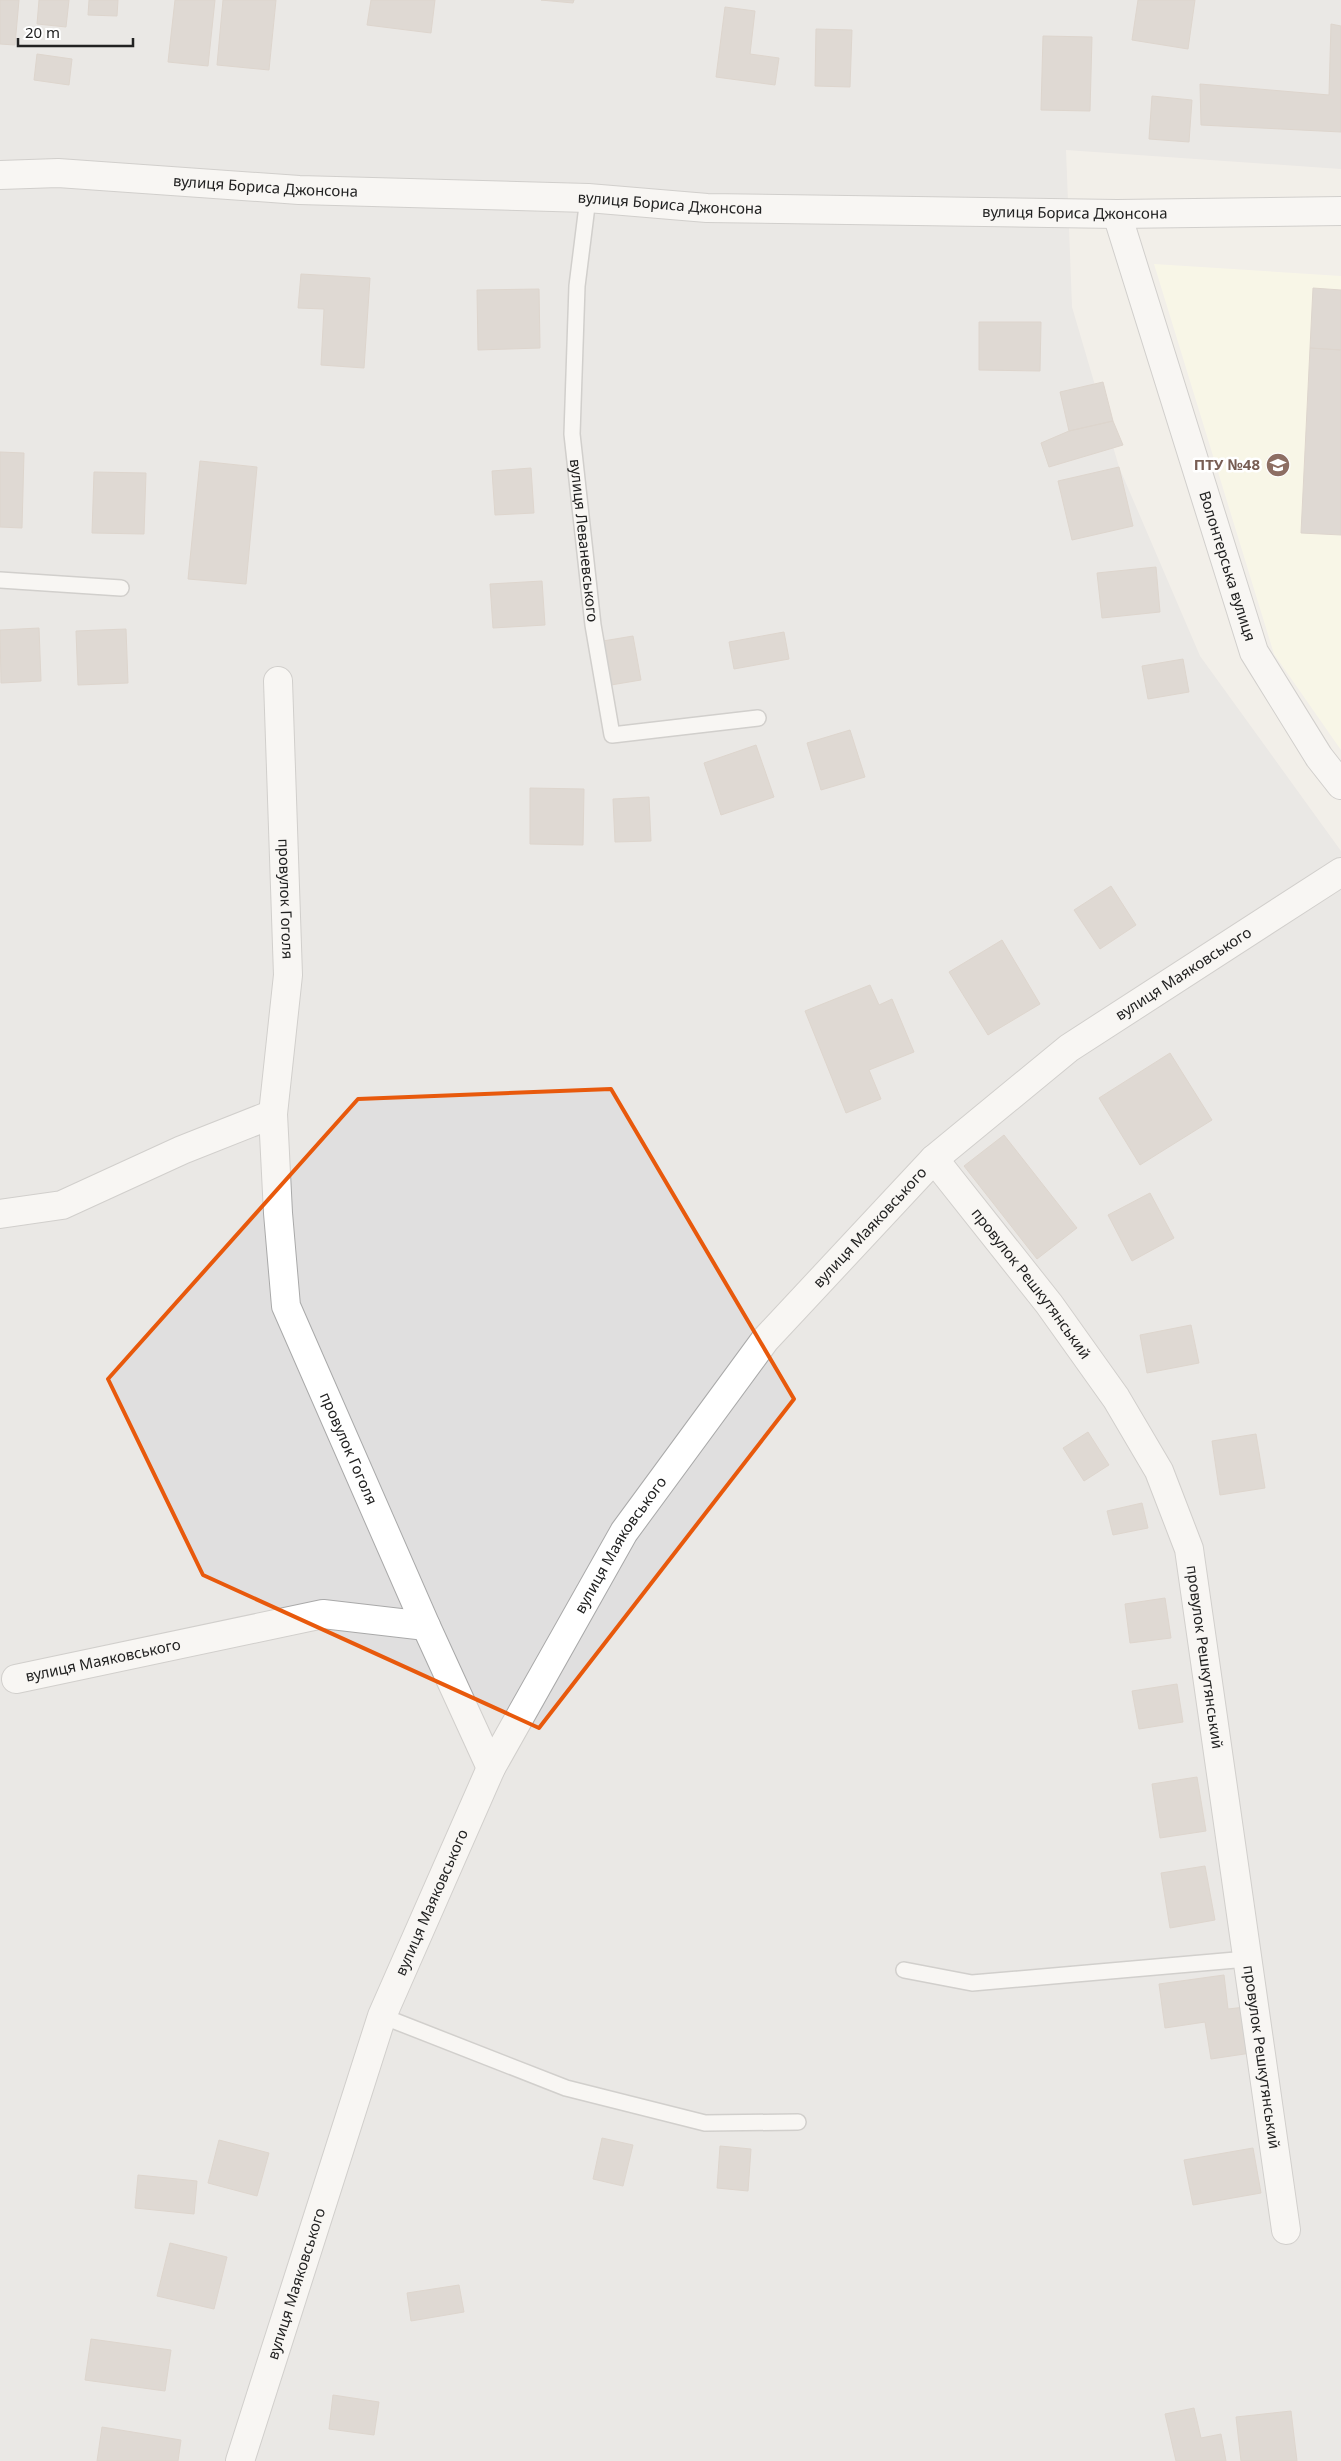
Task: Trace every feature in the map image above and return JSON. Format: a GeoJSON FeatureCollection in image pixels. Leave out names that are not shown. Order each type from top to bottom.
{"type":"FeatureCollection","features":[{"type":"Feature","properties":{"kind":"street","name":"вулиця Бориса Джонсона"},"geometry":{"type":"LineString","coordinates":[[0,176],[58,173],[300,190],[588,198],[707,208],[1117,214],[1341,211]]}},
{"type":"Feature","properties":{"kind":"street","name":"Волонтерська вулиця"},"geometry":{"type":"LineString","coordinates":[[1117,214],[1254,652],[1319,757],[1341,785]]}},
{"type":"Feature","properties":{"kind":"street","name":"провулок Гоголя"},"geometry":{"type":"LineString","coordinates":[[278,681],[288,975],[272,1114],[286,1306],[426,1626],[492,1768]]}},
{"type":"Feature","properties":{"kind":"street","name":"вулиця Маяковського"},"geometry":{"type":"LineString","coordinates":[[240,2461],[382,2016],[492,1768],[624,1532],[765,1340],[934,1158],[1068,1048],[1341,872]]}},
{"type":"Feature","properties":{"kind":"street"},"geometry":{"type":"LineString","coordinates":[[0,1214],[62,1205],[182,1150],[272,1114]]}},
{"type":"Feature","properties":{"kind":"street","name":"провулок Решкутянський"},"geometry":{"type":"LineString","coordinates":[[934,1158],[1049,1304],[1116,1398],[1159,1471],[1189,1549],[1286,2230]]}},
{"type":"Feature","properties":{"kind":"street","name":"вулиця Маяковського"},"geometry":{"type":"LineString","coordinates":[[16,1679],[323,1614],[426,1626]]}},
{"type":"Feature","properties":{"kind":"lane","name":"вулиця Леваневського"},"geometry":{"type":"LineString","coordinates":[[588,198],[577,286],[572,434],[592,625],[612,735],[758,718]]}},
{"type":"Feature","properties":{"kind":"lane"},"geometry":{"type":"LineString","coordinates":[[0,580],[122,588]]}},
{"type":"Feature","properties":{"kind":"lane"},"geometry":{"type":"LineString","coordinates":[[904,1970],[972,1983],[1247,1959]]}},
{"type":"Feature","properties":{"kind":"lane"},"geometry":{"type":"LineString","coordinates":[[382,2016],[566,2088],[705,2123],[798,2122]]}},
{"type":"Feature","properties":{"kind":"highlighted area"},"geometry":{"type":"Polygon","coordinates":[[[611,1089],[794,1399],[539,1728],[203,1575],[108,1379],[358,1099],[611,1089]]]}},
{"type":"Feature","properties":{"kind":"shaded area"},"geometry":{"type":"Polygon","coordinates":[[[0,0],[1341,0],[1341,169],[1066,150],[1072,307],[1119,467],[1200,656],[1341,851],[1341,2461],[0,2461],[0,0]]]}},
{"type":"Feature","properties":{"kind":"shaded area","name":"ПТУ №48"},"geometry":{"type":"Polygon","coordinates":[[[1154,264],[1341,276],[1341,750],[1274,654],[1154,264]]]}},
{"type":"Feature","properties":{"kind":"building"},"geometry":{"type":"Polygon","coordinates":[[[0,0],[19,0],[15,45],[0,44],[0,0]]]}},
{"type":"Feature","properties":{"kind":"building"},"geometry":{"type":"Polygon","coordinates":[[[39,0],[69,0],[66,27],[37,24],[39,0]]]}},
{"type":"Feature","properties":{"kind":"building"},"geometry":{"type":"Polygon","coordinates":[[[89,0],[118,0],[117,16],[88,15],[89,0]]]}},
{"type":"Feature","properties":{"kind":"building"},"geometry":{"type":"Polygon","coordinates":[[[175,0],[215,0],[208,66],[168,62],[175,0]]]}},
{"type":"Feature","properties":{"kind":"building"},"geometry":{"type":"Polygon","coordinates":[[[223,0],[276,0],[269,70],[217,65],[223,0]]]}},
{"type":"Feature","properties":{"kind":"building"},"geometry":{"type":"Polygon","coordinates":[[[371,0],[435,0],[431,33],[367,25],[371,0]]]}},
{"type":"Feature","properties":{"kind":"building"},"geometry":{"type":"Polygon","coordinates":[[[541,0],[574,0],[573,3],[541,0]]]}},
{"type":"Feature","properties":{"kind":"building"},"geometry":{"type":"Polygon","coordinates":[[[1138,0],[1195,0],[1188,49],[1132,40],[1138,0]]]}},
{"type":"Feature","properties":{"kind":"building"},"geometry":{"type":"Polygon","coordinates":[[[725,7],[755,11],[750,54],[779,58],[775,85],[716,77],[725,7]]]}},
{"type":"Feature","properties":{"kind":"building"},"geometry":{"type":"Polygon","coordinates":[[[1331,24],[1341,26],[1341,132],[1201,125],[1200,84],[1329,95],[1331,24]]]}},
{"type":"Feature","properties":{"kind":"building"},"geometry":{"type":"Polygon","coordinates":[[[816,29],[852,30],[850,87],[815,86],[816,29]]]}},
{"type":"Feature","properties":{"kind":"building"},"geometry":{"type":"Polygon","coordinates":[[[1043,36],[1092,37],[1090,111],[1041,110],[1043,36]]]}},
{"type":"Feature","properties":{"kind":"building"},"geometry":{"type":"Polygon","coordinates":[[[37,54],[72,59],[69,85],[34,80],[37,54]]]}},
{"type":"Feature","properties":{"kind":"building"},"geometry":{"type":"Polygon","coordinates":[[[1152,96],[1192,100],[1189,142],[1149,139],[1152,96]]]}},
{"type":"Feature","properties":{"kind":"building"},"geometry":{"type":"Polygon","coordinates":[[[301,274],[370,278],[364,368],[321,365],[324,309],[298,308],[301,274]]]}},
{"type":"Feature","properties":{"kind":"building"},"geometry":{"type":"Polygon","coordinates":[[[1313,288],[1341,290],[1341,350],[1310,348],[1313,288]]]}},
{"type":"Feature","properties":{"kind":"building"},"geometry":{"type":"Polygon","coordinates":[[[539,289],[540,348],[478,350],[477,290],[539,289]]]}},
{"type":"Feature","properties":{"kind":"building"},"geometry":{"type":"Polygon","coordinates":[[[979,322],[1041,322],[1040,371],[979,370],[979,322]]]}},
{"type":"Feature","properties":{"kind":"building"},"geometry":{"type":"Polygon","coordinates":[[[1310,348],[1341,350],[1341,535],[1301,533],[1310,348]]]}},
{"type":"Feature","properties":{"kind":"building"},"geometry":{"type":"Polygon","coordinates":[[[1103,382],[1113,421],[1069,431],[1060,392],[1103,382]]]}},
{"type":"Feature","properties":{"kind":"building"},"geometry":{"type":"Polygon","coordinates":[[[1113,421],[1123,445],[1049,467],[1041,443],[1069,431],[1113,421]]]}},
{"type":"Feature","properties":{"kind":"building"},"geometry":{"type":"Polygon","coordinates":[[[0,452],[24,453],[22,528],[0,527],[0,452]]]}},
{"type":"Feature","properties":{"kind":"building"},"geometry":{"type":"Polygon","coordinates":[[[200,461],[257,467],[246,584],[188,579],[200,461]]]}},
{"type":"Feature","properties":{"kind":"building"},"geometry":{"type":"Polygon","coordinates":[[[1119,467],[1133,526],[1072,540],[1058,481],[1119,467]]]}},
{"type":"Feature","properties":{"kind":"building"},"geometry":{"type":"Polygon","coordinates":[[[531,468],[534,513],[495,515],[492,471],[531,468]]]}},
{"type":"Feature","properties":{"kind":"building"},"geometry":{"type":"Polygon","coordinates":[[[94,472],[146,473],[144,534],[92,533],[94,472]]]}},
{"type":"Feature","properties":{"kind":"building"},"geometry":{"type":"Polygon","coordinates":[[[1156,567],[1160,612],[1102,618],[1097,573],[1156,567]]]}},
{"type":"Feature","properties":{"kind":"building"},"geometry":{"type":"Polygon","coordinates":[[[542,581],[545,625],[493,628],[490,584],[542,581]]]}},
{"type":"Feature","properties":{"kind":"building"},"geometry":{"type":"Polygon","coordinates":[[[39,628],[41,681],[1,683],[0,630],[39,628]]]}},
{"type":"Feature","properties":{"kind":"building"},"geometry":{"type":"Polygon","coordinates":[[[126,629],[128,683],[78,685],[76,631],[126,629]]]}},
{"type":"Feature","properties":{"kind":"building"},"geometry":{"type":"Polygon","coordinates":[[[784,632],[789,659],[734,669],[729,642],[784,632]]]}},
{"type":"Feature","properties":{"kind":"building"},"geometry":{"type":"Polygon","coordinates":[[[633,636],[641,680],[611,685],[603,641],[633,636]]]}},
{"type":"Feature","properties":{"kind":"building"},"geometry":{"type":"Polygon","coordinates":[[[1183,659],[1189,692],[1148,699],[1142,666],[1183,659]]]}},
{"type":"Feature","properties":{"kind":"building"},"geometry":{"type":"Polygon","coordinates":[[[850,730],[865,777],[821,790],[807,743],[850,730]]]}},
{"type":"Feature","properties":{"kind":"building"},"geometry":{"type":"Polygon","coordinates":[[[756,745],[774,797],[721,815],[704,763],[756,745]]]}},
{"type":"Feature","properties":{"kind":"building"},"geometry":{"type":"Polygon","coordinates":[[[530,788],[584,789],[583,845],[530,844],[530,788]]]}},
{"type":"Feature","properties":{"kind":"building"},"geometry":{"type":"Polygon","coordinates":[[[649,797],[651,841],[615,842],[613,799],[649,797]]]}},
{"type":"Feature","properties":{"kind":"building"},"geometry":{"type":"Polygon","coordinates":[[[1111,886],[1136,925],[1100,949],[1074,910],[1111,886]]]}},
{"type":"Feature","properties":{"kind":"building"},"geometry":{"type":"Polygon","coordinates":[[[1002,940],[1040,1004],[988,1035],[949,972],[1002,940]]]}},
{"type":"Feature","properties":{"kind":"building"},"geometry":{"type":"Polygon","coordinates":[[[870,985],[879,1005],[892,999],[914,1052],[869,1070],[881,1099],[846,1113],[805,1011],[870,985]]]}},
{"type":"Feature","properties":{"kind":"building"},"geometry":{"type":"Polygon","coordinates":[[[1170,1053],[1212,1120],[1140,1165],[1099,1098],[1170,1053]]]}},
{"type":"Feature","properties":{"kind":"building"},"geometry":{"type":"Polygon","coordinates":[[[1004,1135],[1077,1228],[1037,1259],[964,1166],[1004,1135]]]}},
{"type":"Feature","properties":{"kind":"building"},"geometry":{"type":"Polygon","coordinates":[[[1150,1193],[1174,1238],[1132,1261],[1108,1215],[1150,1193]]]}},
{"type":"Feature","properties":{"kind":"building"},"geometry":{"type":"Polygon","coordinates":[[[1191,1325],[1199,1363],[1147,1373],[1140,1335],[1191,1325]]]}},
{"type":"Feature","properties":{"kind":"building"},"geometry":{"type":"Polygon","coordinates":[[[1088,1432],[1109,1465],[1084,1481],[1063,1448],[1088,1432]]]}},
{"type":"Feature","properties":{"kind":"building"},"geometry":{"type":"Polygon","coordinates":[[[1256,1434],[1265,1488],[1220,1495],[1212,1441],[1256,1434]]]}},
{"type":"Feature","properties":{"kind":"building"},"geometry":{"type":"Polygon","coordinates":[[[1142,1503],[1148,1528],[1113,1535],[1107,1511],[1142,1503]]]}},
{"type":"Feature","properties":{"kind":"building"},"geometry":{"type":"Polygon","coordinates":[[[1165,1598],[1171,1638],[1130,1643],[1125,1604],[1165,1598]]]}},
{"type":"Feature","properties":{"kind":"building"},"geometry":{"type":"Polygon","coordinates":[[[1177,1684],[1183,1722],[1139,1729],[1132,1691],[1177,1684]]]}},
{"type":"Feature","properties":{"kind":"building"},"geometry":{"type":"Polygon","coordinates":[[[1197,1777],[1206,1831],[1160,1838],[1152,1784],[1197,1777]]]}},
{"type":"Feature","properties":{"kind":"building"},"geometry":{"type":"Polygon","coordinates":[[[1205,1866],[1215,1920],[1170,1928],[1161,1873],[1205,1866]]]}},
{"type":"Feature","properties":{"kind":"building"},"geometry":{"type":"Polygon","coordinates":[[[1224,1975],[1228,2009],[1245,2007],[1251,2053],[1211,2059],[1205,2022],[1165,2028],[1159,1984],[1224,1975]]]}},
{"type":"Feature","properties":{"kind":"building"},"geometry":{"type":"Polygon","coordinates":[[[602,2138],[633,2145],[623,2186],[593,2179],[602,2138]]]}},
{"type":"Feature","properties":{"kind":"building"},"geometry":{"type":"Polygon","coordinates":[[[219,2140],[269,2153],[257,2196],[208,2183],[219,2140]]]}},
{"type":"Feature","properties":{"kind":"building"},"geometry":{"type":"Polygon","coordinates":[[[720,2146],[751,2149],[748,2191],[717,2188],[720,2146]]]}},
{"type":"Feature","properties":{"kind":"building"},"geometry":{"type":"Polygon","coordinates":[[[1253,2148],[1261,2193],[1193,2205],[1184,2160],[1253,2148]]]}},
{"type":"Feature","properties":{"kind":"building"},"geometry":{"type":"Polygon","coordinates":[[[138,2175],[197,2181],[194,2214],[135,2208],[138,2175]]]}},
{"type":"Feature","properties":{"kind":"building"},"geometry":{"type":"Polygon","coordinates":[[[170,2243],[227,2257],[214,2309],[157,2296],[170,2243]]]}},
{"type":"Feature","properties":{"kind":"building"},"geometry":{"type":"Polygon","coordinates":[[[459,2285],[464,2312],[411,2321],[407,2293],[459,2285]]]}},
{"type":"Feature","properties":{"kind":"building"},"geometry":{"type":"Polygon","coordinates":[[[91,2339],[171,2350],[165,2391],[85,2380],[91,2339]]]}},
{"type":"Feature","properties":{"kind":"building"},"geometry":{"type":"Polygon","coordinates":[[[333,2395],[379,2402],[374,2435],[329,2429],[333,2395]]]}},
{"type":"Feature","properties":{"kind":"building"},"geometry":{"type":"Polygon","coordinates":[[[1194,2408],[1201,2438],[1221,2434],[1226,2461],[1176,2461],[1165,2414],[1194,2408]]]}},
{"type":"Feature","properties":{"kind":"building"},"geometry":{"type":"Polygon","coordinates":[[[1291,2411],[1297,2461],[1241,2461],[1236,2417],[1291,2411]]]}},
{"type":"Feature","properties":{"kind":"building"},"geometry":{"type":"Polygon","coordinates":[[[102,2427],[181,2440],[178,2461],[97,2461],[102,2427]]]}},
{"type":"Feature","properties":{"kind":"place","name":"ПТУ №48"},"geometry":{"type":"Point","coordinates":[1278,465]}}]}
